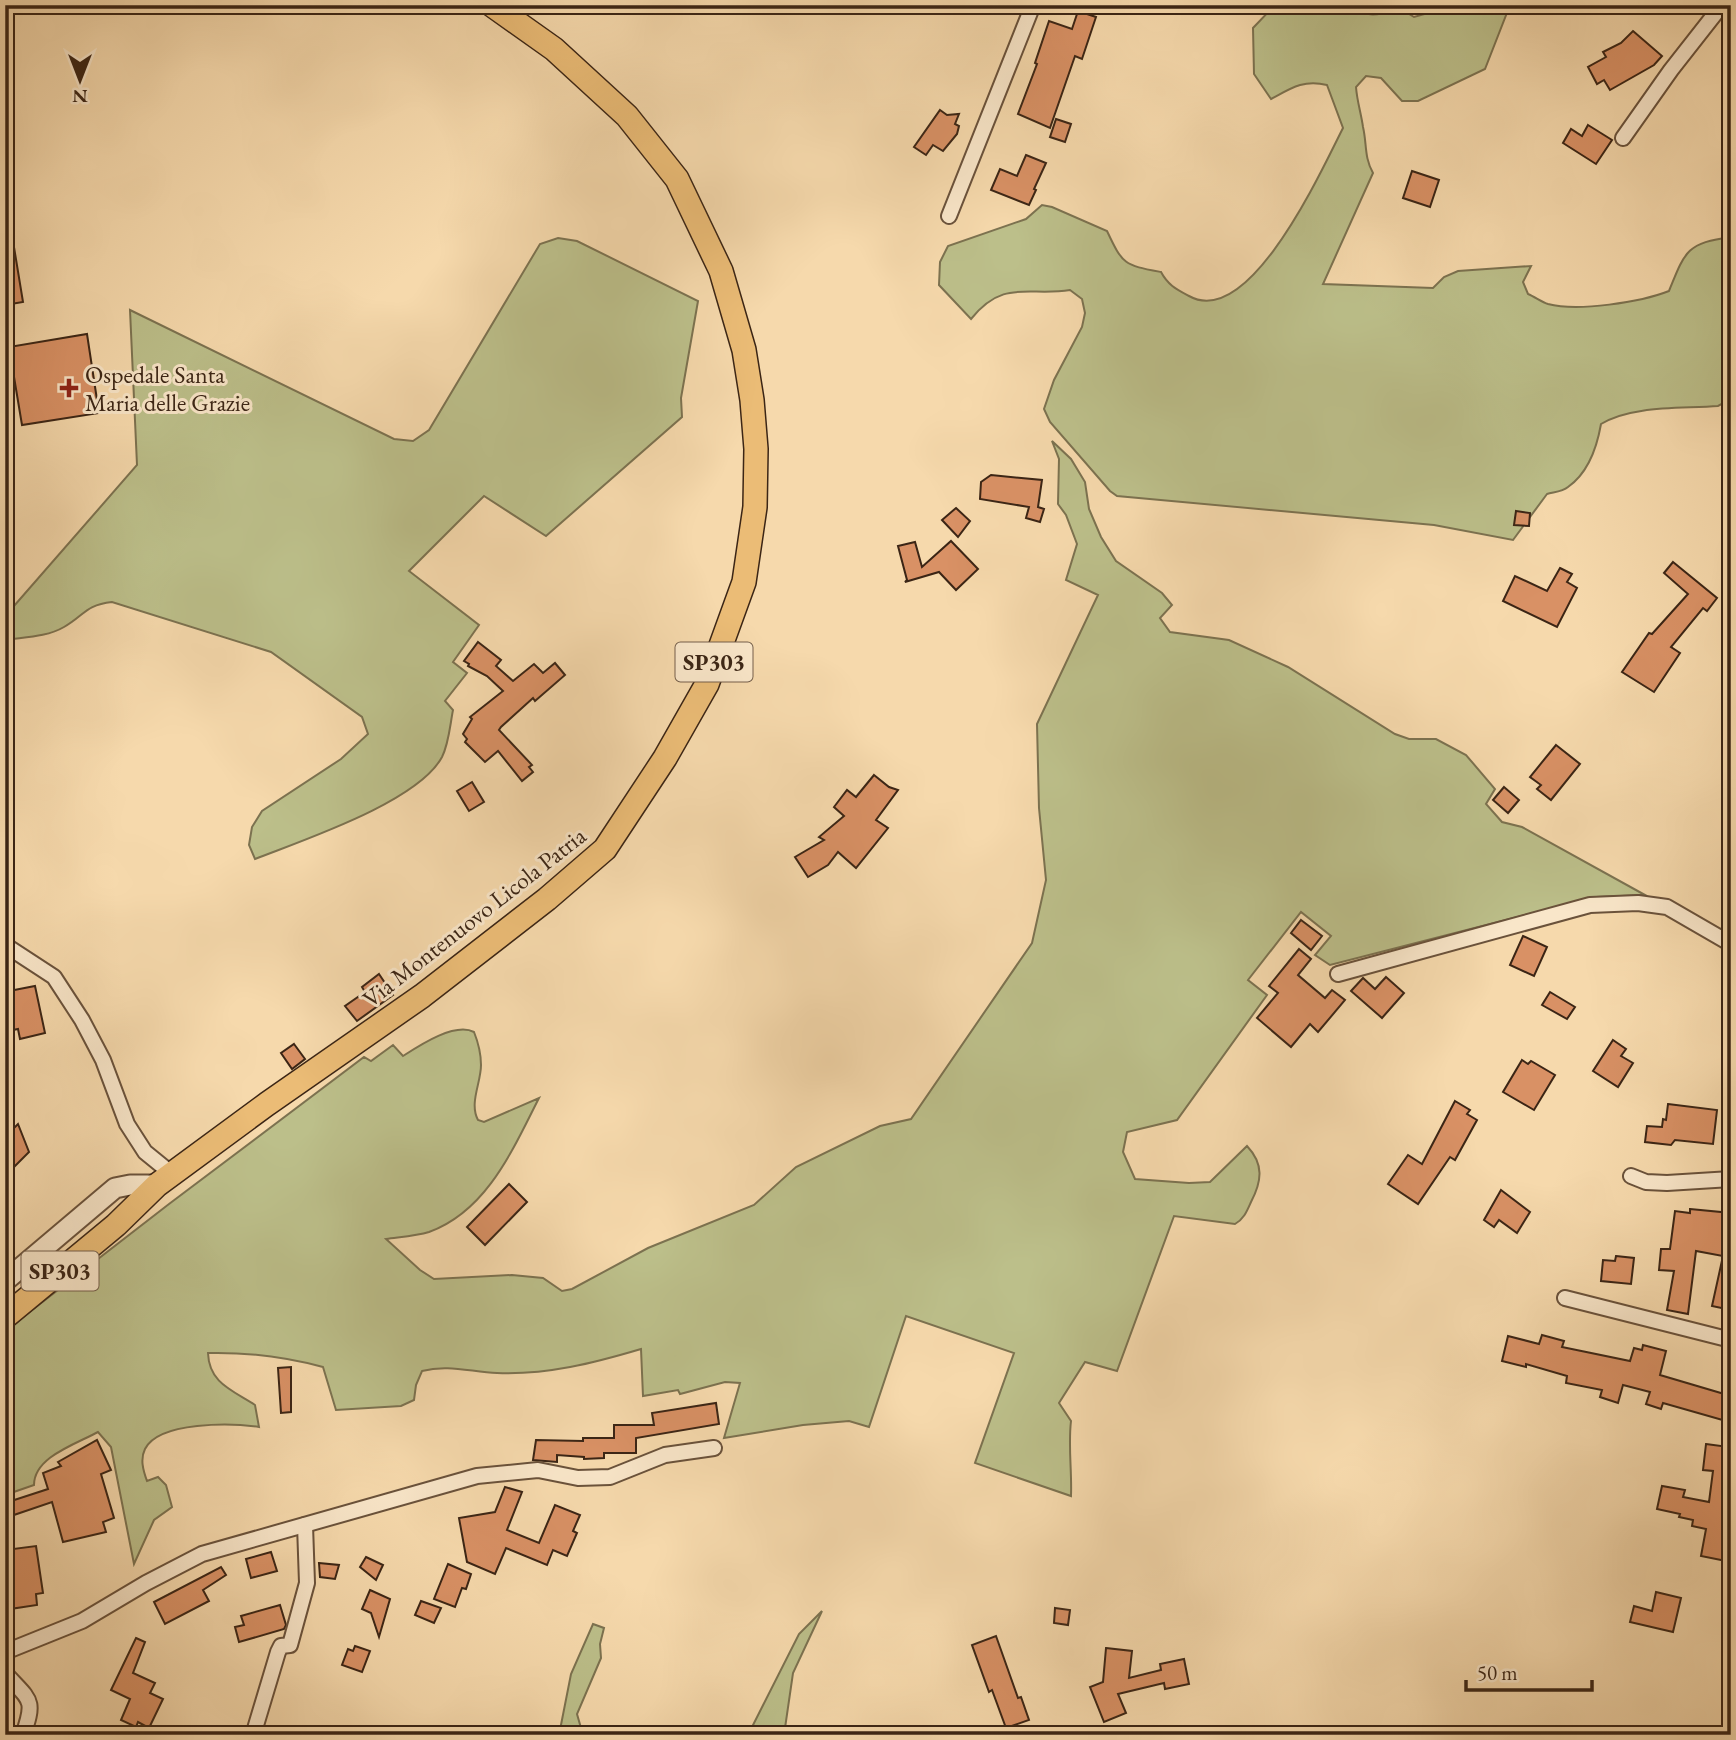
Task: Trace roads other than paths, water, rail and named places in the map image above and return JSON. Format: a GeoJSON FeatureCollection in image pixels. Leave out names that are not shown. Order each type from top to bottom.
{"type":"FeatureCollection","features":[{"type":"Feature","properties":{"kind":"main road","name":"Via Montenuovo Licola Patria"},"geometry":{"type":"LineString","coordinates":[[5,1317],[116,1224],[164,1179],[422,996],[547,900],[605,849],[665,758],[707,684],[744,582],[755,507],[756,449],[752,400],[744,351],[721,271],[677,179],[627,116],[554,49],[492,5]]}},
{"type":"Feature","properties":{"kind":"street"},"geometry":{"type":"LineString","coordinates":[[948,216],[1033,5]]}},
{"type":"Feature","properties":{"kind":"street"},"geometry":{"type":"LineString","coordinates":[[1623,138],[1722,5]]}},
{"type":"Feature","properties":{"kind":"street"},"geometry":{"type":"LineString","coordinates":[[1338,974],[1590,905],[1638,903],[1667,907],[1731,944]]}},
{"type":"Feature","properties":{"kind":"street"},"geometry":{"type":"LineString","coordinates":[[5,945],[54,977],[82,1020],[103,1060],[127,1124],[164,1179],[115,1188],[5,1280]]}},
{"type":"Feature","properties":{"kind":"street"},"geometry":{"type":"LineString","coordinates":[[1631,1176],[1646,1182],[1667,1183],[1731,1179]]}},
{"type":"Feature","properties":{"kind":"street"},"geometry":{"type":"LineString","coordinates":[[95,1204],[113,1198],[117,1202],[116,1224]]}},
{"type":"Feature","properties":{"kind":"street"},"geometry":{"type":"LineString","coordinates":[[1565,1298],[1731,1340]]}},
{"type":"Feature","properties":{"kind":"street"},"geometry":{"type":"LineString","coordinates":[[5,1652],[82,1621],[202,1554],[477,1476],[538,1471],[578,1478],[610,1477],[665,1455],[714,1448]]}},
{"type":"Feature","properties":{"kind":"street"},"geometry":{"type":"LineString","coordinates":[[254,1732],[278,1652],[281,1646],[289,1645],[307,1583],[305,1525]]}},
{"type":"Feature","properties":{"kind":"street"},"geometry":{"type":"LineString","coordinates":[[5,1673],[28,1699],[31,1711],[23,1735]]}},
{"type":"Feature","properties":{"kind":"place","name":"Ospedale Santa Maria delle Grazie"},"geometry":{"type":"Point","coordinates":[69,388]}}]}
